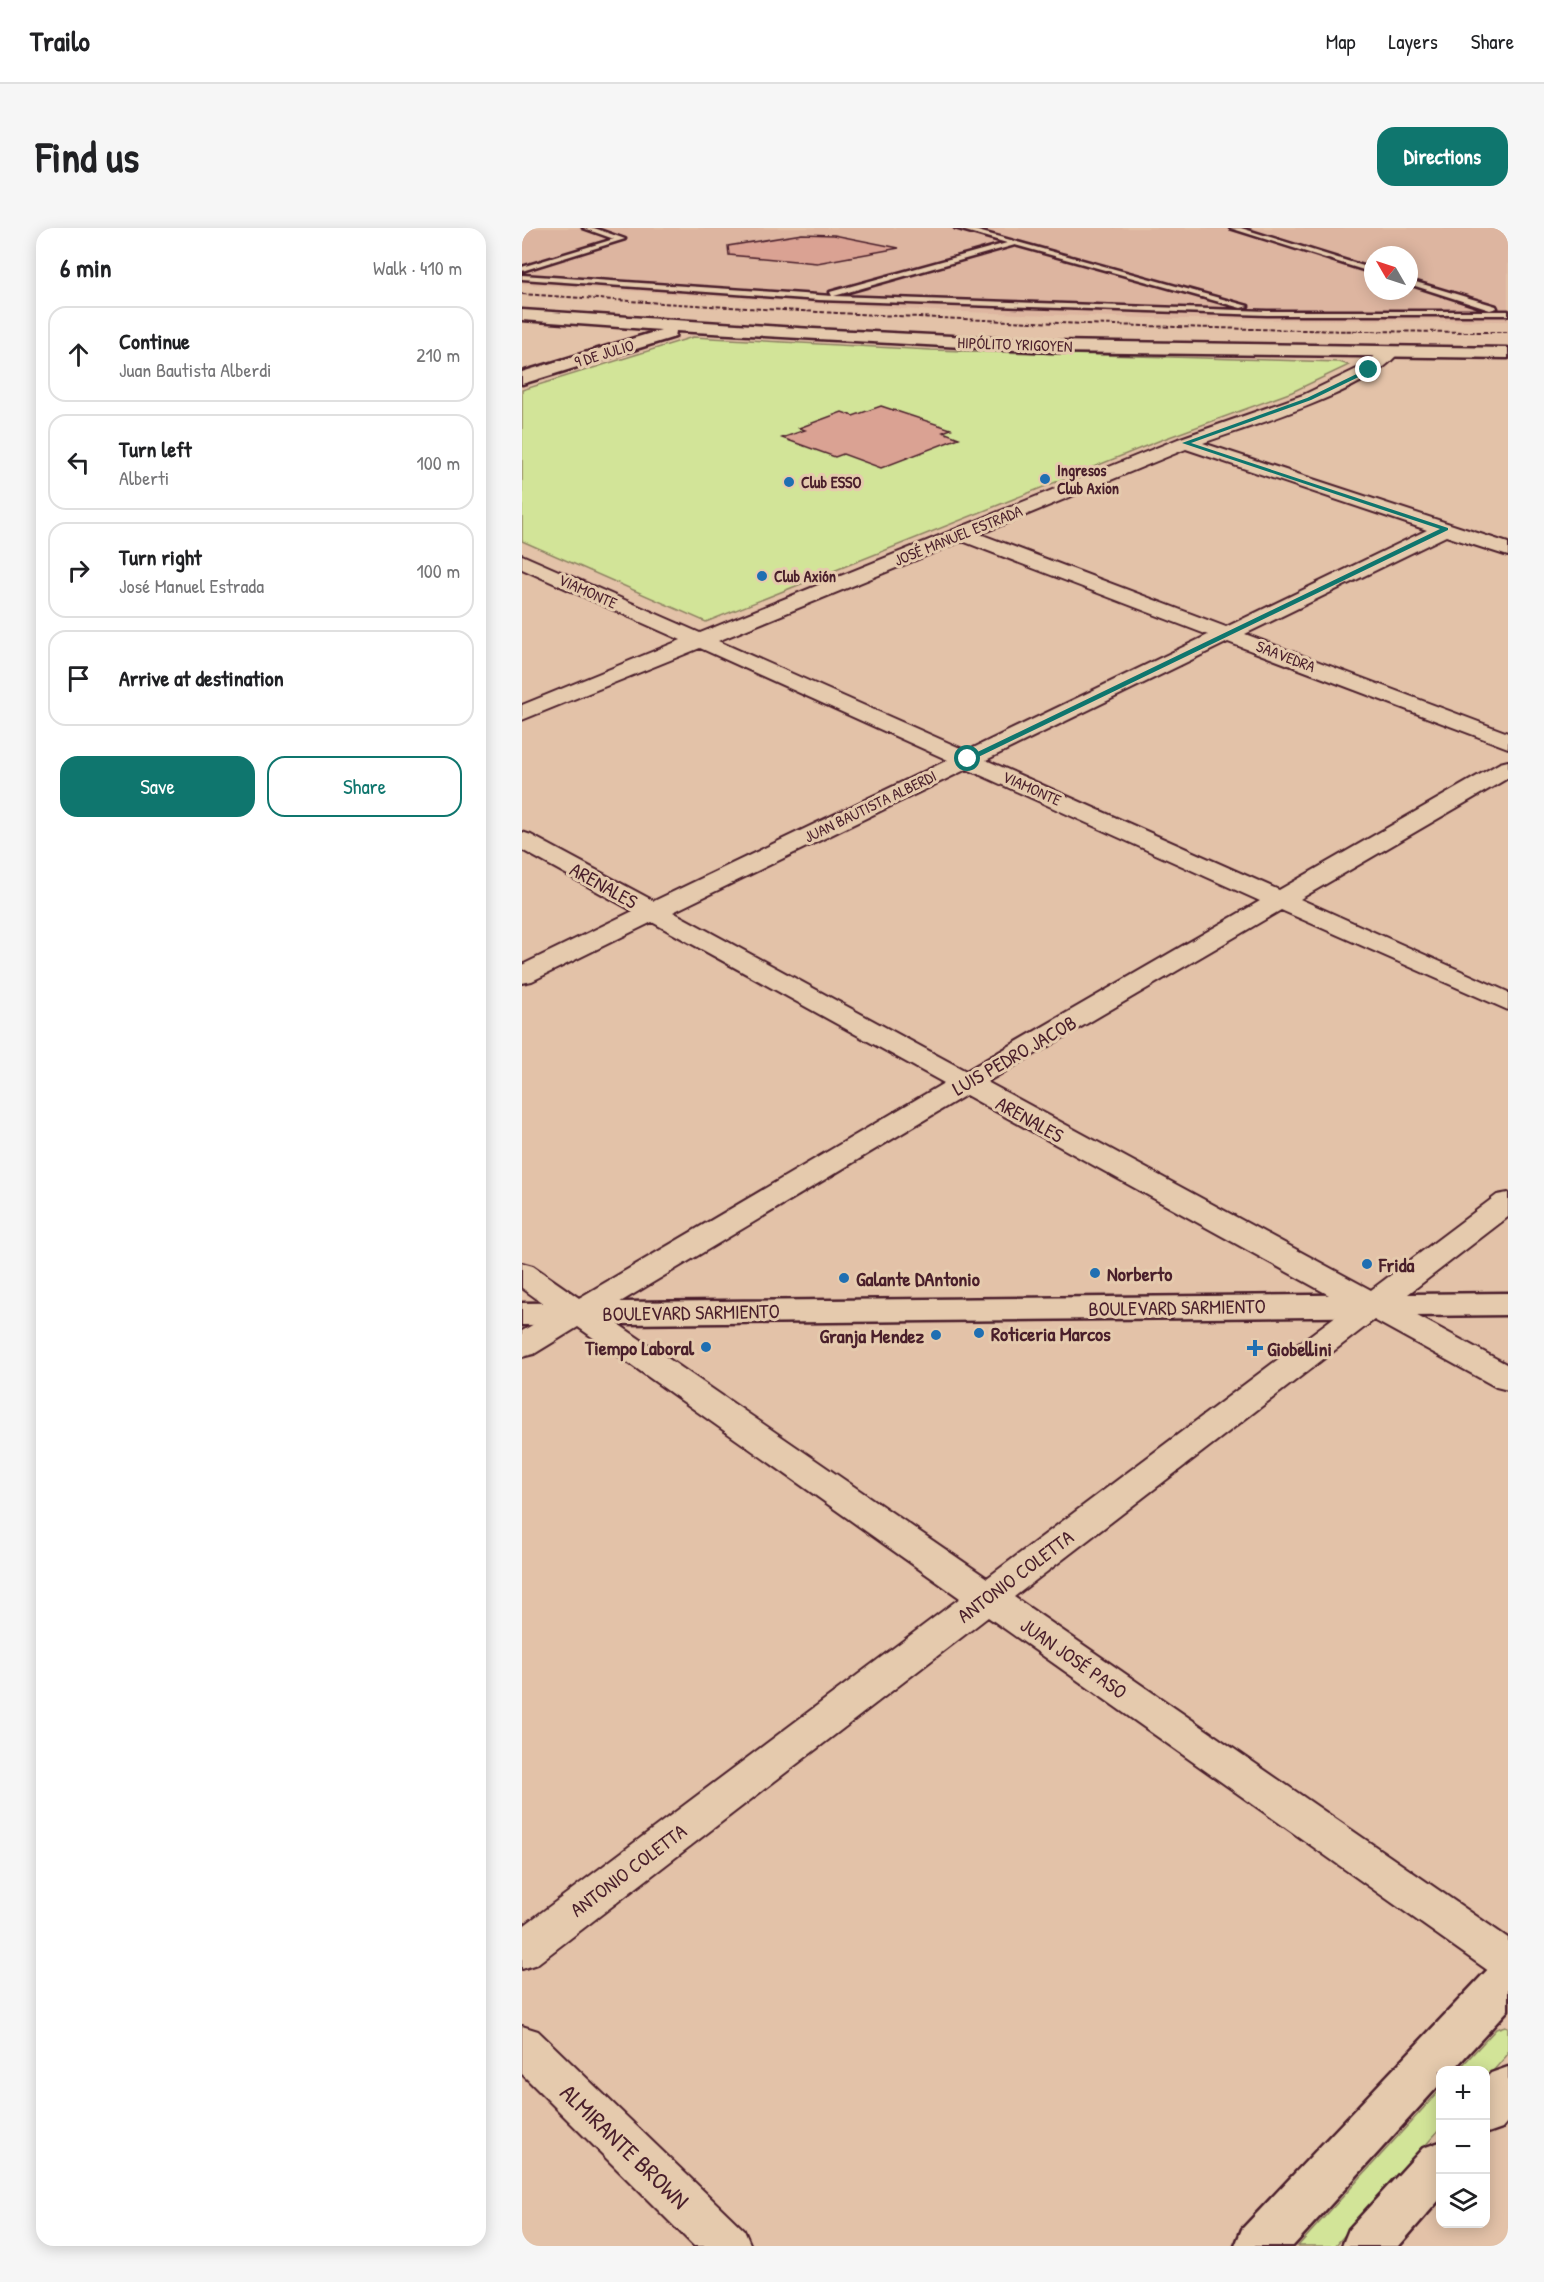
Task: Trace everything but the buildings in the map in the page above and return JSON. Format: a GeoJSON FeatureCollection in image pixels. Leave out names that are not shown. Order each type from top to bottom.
{"type":"FeatureCollection","features":[{"type":"Feature","properties":{"kind":"street","name":"HIPÓLITO YRIGOYEN"},"geometry":{"type":"LineString","coordinates":[[522,315],[686,328],[990,344],[1275,352],[1508,353]]}},
{"type":"Feature","properties":{"kind":"street","name":"9 DE JULIO"},"geometry":{"type":"LineString","coordinates":[[522,378],[686,328]]}},
{"type":"Feature","properties":{"kind":"street","name":"JOSÉ MANUEL ESTRADA"},"geometry":{"type":"LineString","coordinates":[[522,713],[1185,443],[1309,399],[1369,370],[1390,352]]}},
{"type":"Feature","properties":{"kind":"street"},"geometry":{"type":"LineString","coordinates":[[1185,443],[1508,549]]}},
{"type":"Feature","properties":{"kind":"street","name":"JUAN BAUTISTA ALBERDI"},"geometry":{"type":"LineString","coordinates":[[522,975],[1445,529]]}},
{"type":"Feature","properties":{"kind":"street","name":"SAAVEDRA"},"geometry":{"type":"LineString","coordinates":[[962,534],[1508,741]]}},
{"type":"Feature","properties":{"kind":"street","name":"VIAMONTE"},"geometry":{"type":"LineString","coordinates":[[522,561],[1508,1002]]}},
{"type":"Feature","properties":{"kind":"street","name":"LUIS PEDRO JACOB"},"geometry":{"type":"LineString","coordinates":[[522,1346],[965,1083],[1508,768]]}},
{"type":"Feature","properties":{"kind":"street","name":"ARENALES"},"geometry":{"type":"LineString","coordinates":[[522,840],[1508,1378]]}},
{"type":"Feature","properties":{"kind":"street","name":"ANTONIO COLETTA"},"geometry":{"type":"LineString","coordinates":[[522,1951],[1508,1202]]}},
{"type":"Feature","properties":{"kind":"street","name":"JUAN JOSÉ PASO"},"geometry":{"type":"LineString","coordinates":[[522,1273],[1508,1961]]}},
{"type":"Feature","properties":{"kind":"street","name":"BOULEVARD SARMIENTO"},"geometry":{"type":"LineString","coordinates":[[522,1314],[1508,1304]]}},
{"type":"Feature","properties":{"kind":"street"},"geometry":{"type":"LineString","coordinates":[[1260,2246],[1508,1979]]}},
{"type":"Feature","properties":{"kind":"street","name":"ALMIRANTE BROWN"},"geometry":{"type":"LineString","coordinates":[[522,2045],[728,2246]]}},
{"type":"Feature","properties":{"kind":"street"},"geometry":{"type":"LineString","coordinates":[[1490,2108],[1508,2088]]}},
{"type":"Feature","properties":{"kind":"street"},"geometry":{"type":"LineString","coordinates":[[1367,2246],[1436,2168]]}},
{"type":"Feature","properties":{"kind":"lane"},"geometry":{"type":"LineString","coordinates":[[522,269],[621,239],[587,228]]}},
{"type":"Feature","properties":{"kind":"lane"},"geometry":{"type":"LineString","coordinates":[[959,228],[1267,313]]}},
{"type":"Feature","properties":{"kind":"lane"},"geometry":{"type":"LineString","coordinates":[[1234,228],[1364,268]]}},
{"type":"Feature","properties":{"kind":"lane"},"geometry":{"type":"LineString","coordinates":[[819,298],[1015,243]]}},
{"type":"Feature","properties":{"kind":"lane"},"geometry":{"type":"LineString","coordinates":[[522,277],[819,298],[1267,313],[1507,313]]}},
{"type":"Feature","properties":{"kind":"lane"},"geometry":{"type":"LineString","coordinates":[[1418,285],[1507,313]]}},
{"type":"Feature","properties":{"kind":"shaded area"},"geometry":{"type":"Polygon","coordinates":[[[522,228],[1508,228],[1508,321],[1176,319],[934,311],[522,284],[522,228]]]}},
{"type":"Feature","properties":{"kind":"green space","name":"Club ESSO"},"geometry":{"type":"Polygon","coordinates":[[[693,337],[931,350],[1339,362],[1349,365],[1292,392],[1161,440],[706,622],[522,541],[522,390],[693,337]]]}},
{"type":"Feature","properties":{"kind":"green space"},"geometry":{"type":"Polygon","coordinates":[[[1508,2027],[1508,2054],[1490,2074],[1490,2066],[1462,2066],[1496,2029],[1508,2027]]]}},
{"type":"Feature","properties":{"kind":"green space"},"geometry":{"type":"Polygon","coordinates":[[[1436,2094],[1436,2133],[1335,2246],[1298,2246],[1436,2094]]]}},
{"type":"Feature","properties":{"kind":"railway"},"geometry":{"type":"LineString","coordinates":[[522,294],[891,316],[1138,326],[1508,332]]}},
{"type":"Feature","properties":{"kind":"place","name":"Ingresos Club Axion"},"geometry":{"type":"Point","coordinates":[1045,479]}},
{"type":"Feature","properties":{"kind":"place","name":"Club ESSO"},"geometry":{"type":"Point","coordinates":[789,482]}},
{"type":"Feature","properties":{"kind":"place","name":"Club Axión"},"geometry":{"type":"Point","coordinates":[762,576]}},
{"type":"Feature","properties":{"kind":"place","name":"Frida"},"geometry":{"type":"Point","coordinates":[1367,1264]}},
{"type":"Feature","properties":{"kind":"place","name":"Norberto"},"geometry":{"type":"Point","coordinates":[1095,1273]}},
{"type":"Feature","properties":{"kind":"place","name":"Galante DAntonio"},"geometry":{"type":"Point","coordinates":[844,1278]}},
{"type":"Feature","properties":{"kind":"place","name":"Roticeria Marcos"},"geometry":{"type":"Point","coordinates":[979,1333]}},
{"type":"Feature","properties":{"kind":"place","name":"Granja Mendez"},"geometry":{"type":"Point","coordinates":[936,1335]}},
{"type":"Feature","properties":{"kind":"place","name":"Tiempo Laboral"},"geometry":{"type":"Point","coordinates":[706,1347]}},
{"type":"Feature","properties":{"kind":"place","name":"Giobellini"},"geometry":{"type":"Point","coordinates":[1255,1348]}},
{"type":"Feature","properties":{"kind":"route"},"geometry":{"type":"LineString","coordinates":[[968,759],[1445,529],[1185,443],[1309,399],[1369,370]]}}]}
